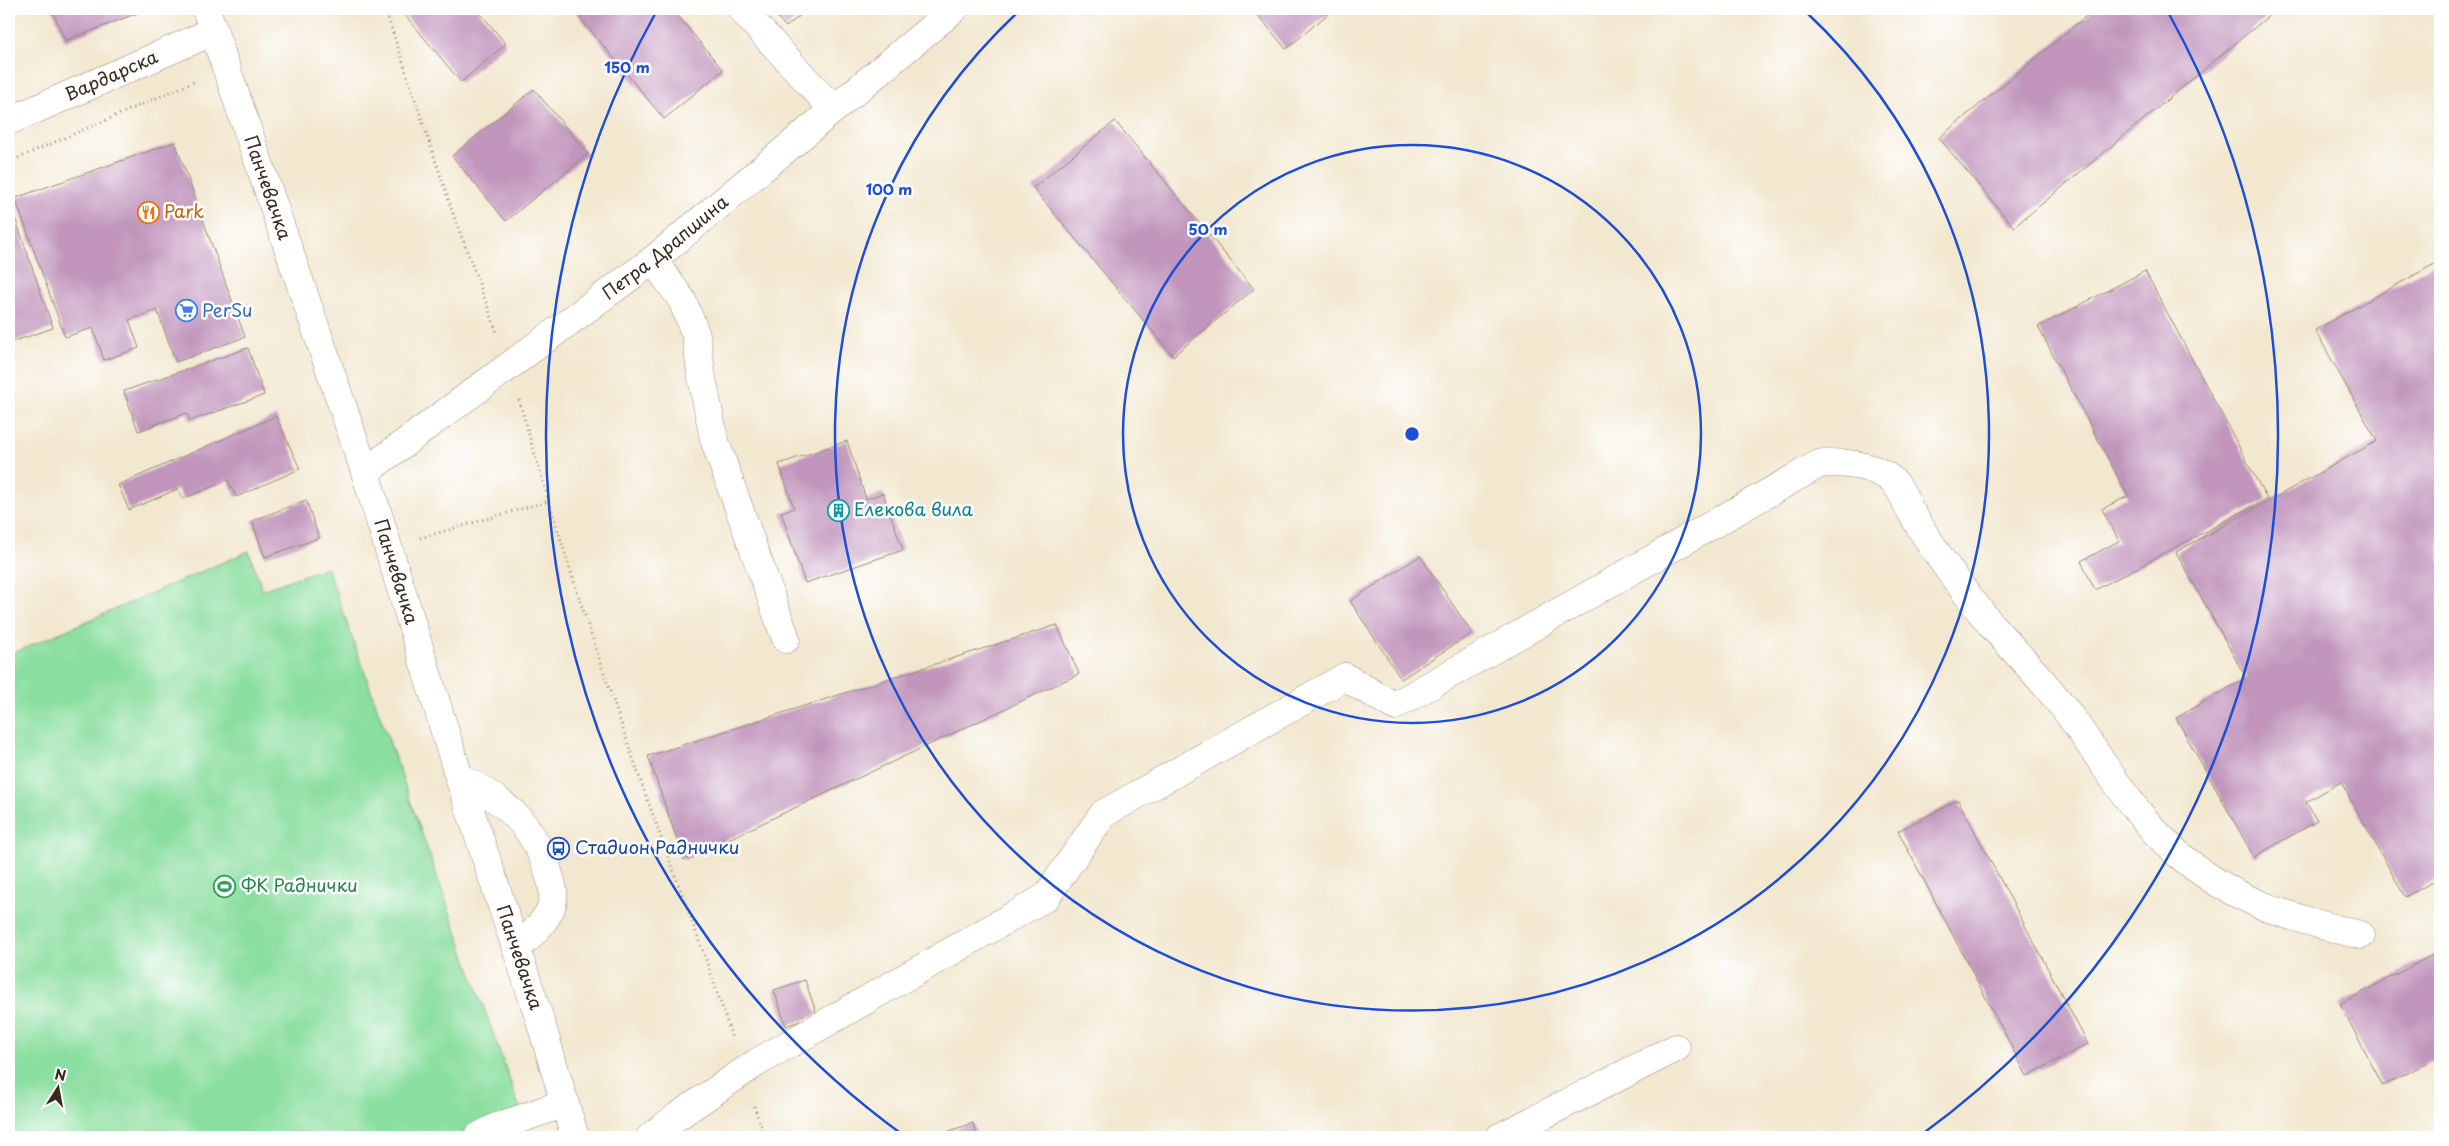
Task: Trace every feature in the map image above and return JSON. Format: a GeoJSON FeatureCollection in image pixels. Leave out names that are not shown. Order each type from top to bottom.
{"type":"FeatureCollection","features":[{"type":"Feature","properties":{"kind":"street"},"geometry":{"type":"LineString","coordinates":[[741,9],[833,109]]}},
{"type":"Feature","properties":{"kind":"street","name":"Петра Драпшина"},"geometry":{"type":"LineString","coordinates":[[365,472],[653,260],[954,9]]}},
{"type":"Feature","properties":{"kind":"street","name":"Вардарска"},"geometry":{"type":"LineString","coordinates":[[9,121],[210,20]]}},
{"type":"Feature","properties":{"kind":"street","name":"Панчевачка"},"geometry":{"type":"LineString","coordinates":[[210,20],[365,472],[459,776],[517,949],[575,1137]]}},
{"type":"Feature","properties":{"kind":"street"},"geometry":{"type":"LineString","coordinates":[[653,260],[682,300],[696,335],[701,373],[714,439],[786,639]]}},
{"type":"Feature","properties":{"kind":"street"},"geometry":{"type":"LineString","coordinates":[[650,1137],[742,1072],[1046,897],[1103,814],[1345,677],[1394,706],[1819,464],[1836,462],[1875,470],[1894,482],[1940,557],[1966,593],[2063,707],[2118,787],[2144,821],[2175,852],[2217,884],[2249,900],[2283,914],[2361,935]]}},
{"type":"Feature","properties":{"kind":"street"},"geometry":{"type":"LineString","coordinates":[[459,776],[490,793],[519,818],[532,835],[546,865],[554,890],[552,906],[545,920],[517,949]]}},
{"type":"Feature","properties":{"kind":"street"},"geometry":{"type":"LineString","coordinates":[[1500,1137],[1676,1048]]}},
{"type":"Feature","properties":{"kind":"street"},"geometry":{"type":"LineString","coordinates":[[478,1137],[497,1127],[565,1103]]}},
{"type":"Feature","properties":{"kind":"path"},"geometry":{"type":"LineString","coordinates":[[385,9],[454,216],[509,366],[549,501],[636,768],[718,994],[742,1072]]}},
{"type":"Feature","properties":{"kind":"path"},"geometry":{"type":"LineString","coordinates":[[9,162],[199,80]]}},
{"type":"Feature","properties":{"kind":"path"},"geometry":{"type":"LineString","coordinates":[[389,547],[549,501]]}},
{"type":"Feature","properties":{"kind":"green space","name":"ФК Раднички"},"geometry":{"type":"Polygon","coordinates":[[[249,551],[262,590],[327,567],[530,1137],[9,1137],[9,655],[249,551]]]}},
{"type":"Feature","properties":{"kind":"building"},"geometry":{"type":"Polygon","coordinates":[[[52,9],[138,9],[140,12],[65,41],[52,9]]]}},
{"type":"Feature","properties":{"kind":"building"},"geometry":{"type":"Polygon","coordinates":[[[413,9],[477,9],[506,44],[461,82],[405,15],[413,9]]]}},
{"type":"Feature","properties":{"kind":"building"},"geometry":{"type":"Polygon","coordinates":[[[573,9],[672,9],[723,70],[664,119],[573,9]]]}},
{"type":"Feature","properties":{"kind":"building"},"geometry":{"type":"Polygon","coordinates":[[[770,9],[808,9],[786,27],[770,9]]]}},
{"type":"Feature","properties":{"kind":"building"},"geometry":{"type":"Polygon","coordinates":[[[1253,9],[1334,9],[1286,49],[1253,9]]]}},
{"type":"Feature","properties":{"kind":"building"},"geometry":{"type":"Polygon","coordinates":[[[2095,9],[2277,9],[2014,227],[1939,138],[2095,9]]]}},
{"type":"Feature","properties":{"kind":"building"},"geometry":{"type":"Polygon","coordinates":[[[534,89],[588,154],[506,221],[452,156],[534,89]]]}},
{"type":"Feature","properties":{"kind":"building"},"geometry":{"type":"Polygon","coordinates":[[[1115,121],[1254,289],[1173,356],[1033,188],[1115,121]]]}},
{"type":"Feature","properties":{"kind":"building"},"geometry":{"type":"Polygon","coordinates":[[[175,142],[245,337],[176,362],[157,310],[129,320],[139,348],[104,360],[93,328],[65,337],[15,198],[175,142]]]}},
{"type":"Feature","properties":{"kind":"building"},"geometry":{"type":"Polygon","coordinates":[[[9,200],[53,328],[9,343],[9,200]]]}},
{"type":"Feature","properties":{"kind":"building"},"geometry":{"type":"Polygon","coordinates":[[[2440,261],[2440,878],[2405,897],[2341,782],[2306,802],[2317,821],[2254,857],[2176,718],[2246,678],[2176,552],[2377,441],[2315,330],[2440,261]]]}},
{"type":"Feature","properties":{"kind":"building"},"geometry":{"type":"Polygon","coordinates":[[[2145,271],[2267,499],[2095,590],[2081,561],[2119,541],[2102,509],[2128,496],[2038,327],[2145,271]]]}},
{"type":"Feature","properties":{"kind":"building"},"geometry":{"type":"Polygon","coordinates":[[[248,348],[264,395],[190,421],[187,413],[138,431],[124,391],[248,348]]]}},
{"type":"Feature","properties":{"kind":"building"},"geometry":{"type":"Polygon","coordinates":[[[276,416],[300,469],[236,497],[228,480],[183,499],[178,489],[129,510],[118,485],[276,416]]]}},
{"type":"Feature","properties":{"kind":"building","name":"Елекова вила"},"geometry":{"type":"Polygon","coordinates":[[[847,441],[866,499],[883,493],[903,550],[805,583],[781,512],[794,508],[779,464],[847,441]]]}},
{"type":"Feature","properties":{"kind":"building"},"geometry":{"type":"Polygon","coordinates":[[[306,500],[319,538],[265,557],[252,521],[306,500]]]}},
{"type":"Feature","properties":{"kind":"building"},"geometry":{"type":"Polygon","coordinates":[[[1420,556],[1472,633],[1401,679],[1350,601],[1420,556]]]}},
{"type":"Feature","properties":{"kind":"building"},"geometry":{"type":"Polygon","coordinates":[[[1057,625],[1079,674],[684,860],[648,756],[1057,625]]]}},
{"type":"Feature","properties":{"kind":"building"},"geometry":{"type":"Polygon","coordinates":[[[1958,800],[2088,1044],[2027,1076],[1898,831],[1958,800]]]}},
{"type":"Feature","properties":{"kind":"building"},"geometry":{"type":"Polygon","coordinates":[[[2440,951],[2440,1056],[2383,1086],[2340,1004],[2440,951]]]}},
{"type":"Feature","properties":{"kind":"building"},"geometry":{"type":"Polygon","coordinates":[[[805,980],[817,1015],[786,1026],[774,990],[805,980]]]}},
{"type":"Feature","properties":{"kind":"building"},"geometry":{"type":"Polygon","coordinates":[[[973,1123],[977,1137],[932,1137],[973,1123]]]}},
{"type":"Feature","properties":{"kind":"place","name":"Park"},"geometry":{"type":"Point","coordinates":[148,212]}},
{"type":"Feature","properties":{"kind":"place","name":"PerSu"},"geometry":{"type":"Point","coordinates":[186,311]}},
{"type":"Feature","properties":{"kind":"place","name":"Елекова вила"},"geometry":{"type":"Point","coordinates":[838,510]}},
{"type":"Feature","properties":{"kind":"place","name":"Стадион Раднички"},"geometry":{"type":"Point","coordinates":[559,848]}},
{"type":"Feature","properties":{"kind":"place","name":"ФК Раднички"},"geometry":{"type":"Point","coordinates":[225,886]}}]}
